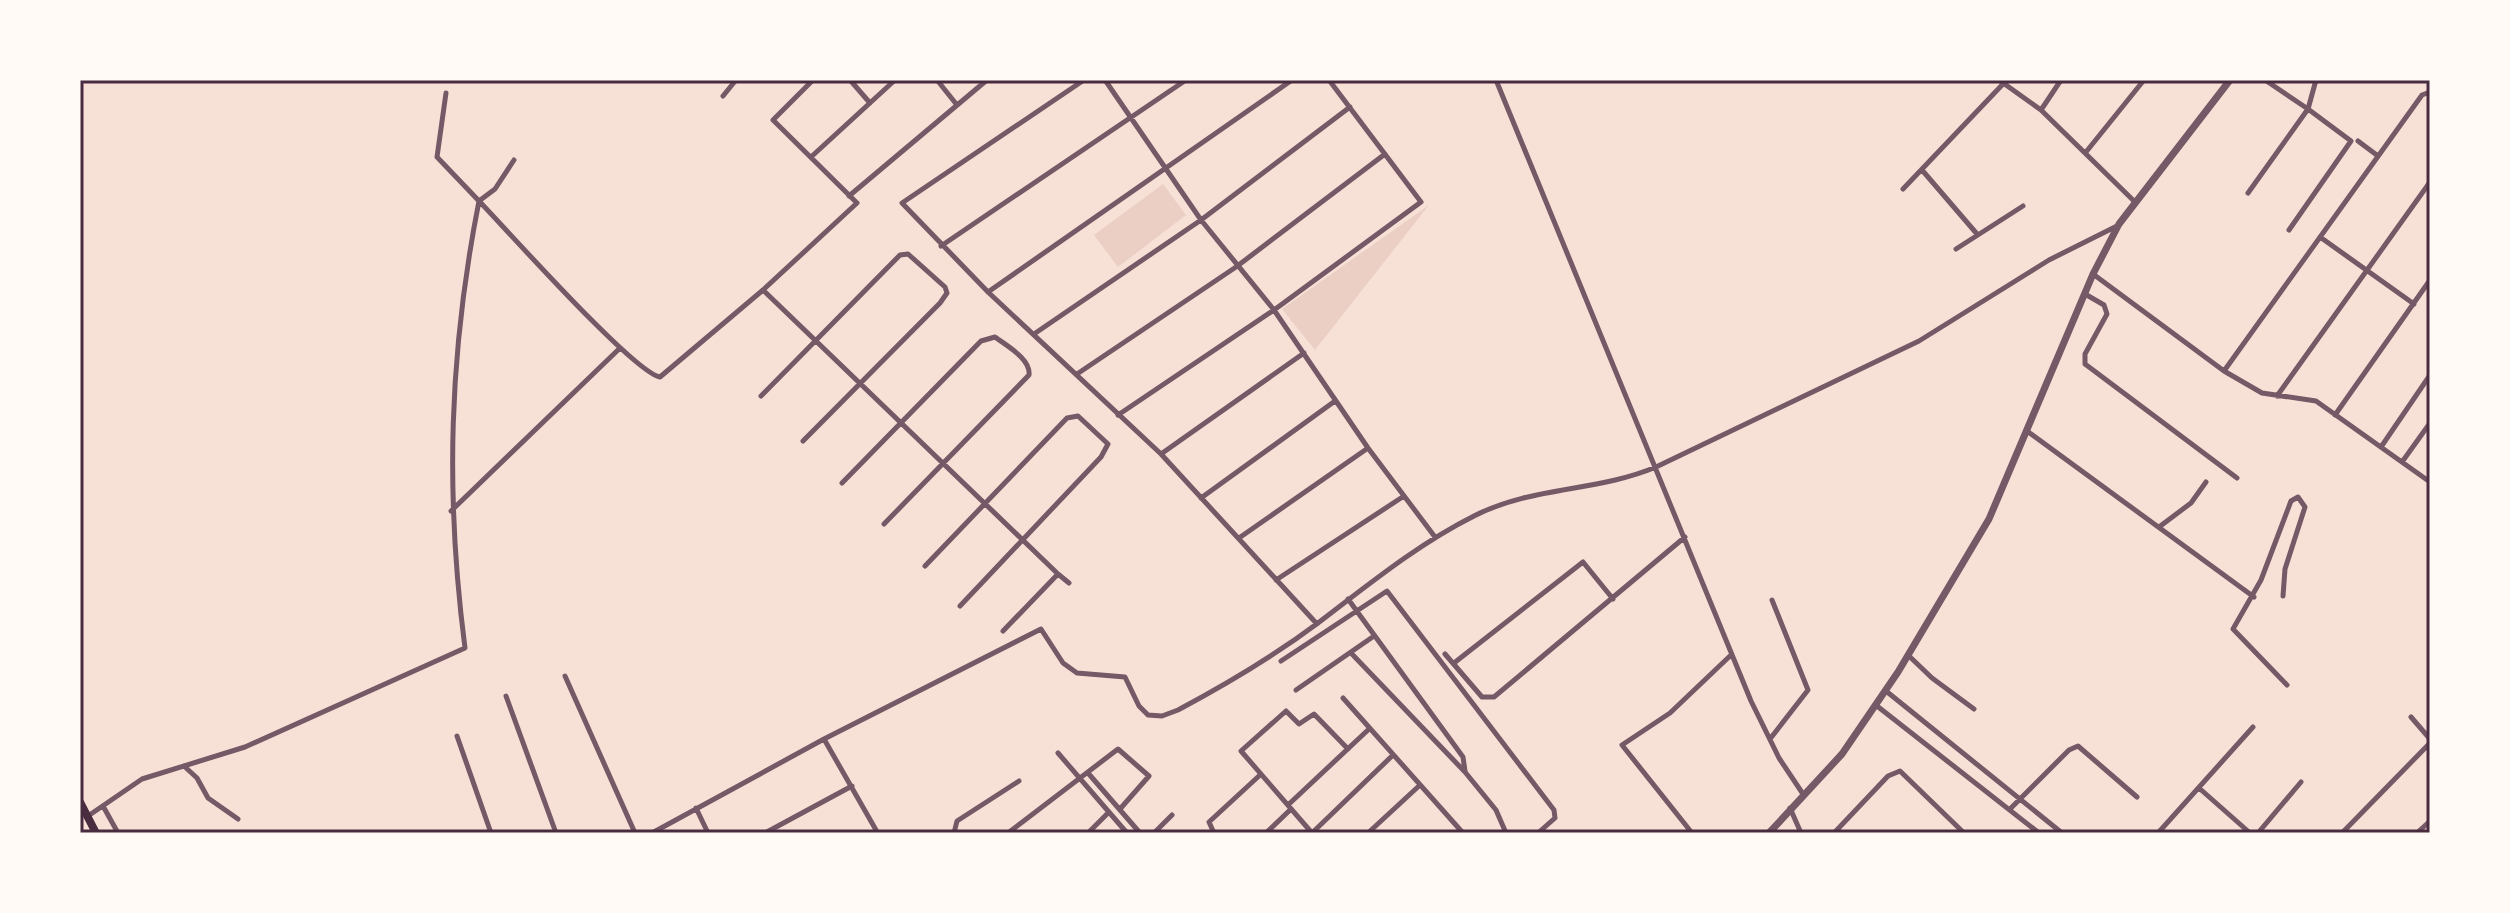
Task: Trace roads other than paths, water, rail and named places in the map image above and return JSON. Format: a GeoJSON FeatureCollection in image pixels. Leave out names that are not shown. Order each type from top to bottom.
{"type":"FeatureCollection","features":[{"type":"Feature","properties":{"kind":"main road"},"geometry":{"type":"LineString","coordinates":[[80,802],[96,833]]}},
{"type":"Feature","properties":{"kind":"street"},"geometry":{"type":"LineString","coordinates":[[446,93],[437,157],[620,348],[649,375],[660,377],[763,290],[857,203],[773,120],[813,80]]}},
{"type":"Feature","properties":{"kind":"street"},"geometry":{"type":"LineString","coordinates":[[850,80],[870,103]]}},
{"type":"Feature","properties":{"kind":"street"},"geometry":{"type":"LineString","coordinates":[[811,157],[895,80]]}},
{"type":"Feature","properties":{"kind":"street"},"geometry":{"type":"LineString","coordinates":[[937,80],[957,105]]}},
{"type":"Feature","properties":{"kind":"street"},"geometry":{"type":"LineString","coordinates":[[849,196],[987,80]]}},
{"type":"Feature","properties":{"kind":"street"},"geometry":{"type":"LineString","coordinates":[[1084,80],[902,203],[988,292],[1161,454],[1317,624]]}},
{"type":"Feature","properties":{"kind":"street"},"geometry":{"type":"LineString","coordinates":[[1105,80],[1201,220],[1236,267],[1274,310],[1368,448],[1435,537]]}},
{"type":"Feature","properties":{"kind":"street"},"geometry":{"type":"LineString","coordinates":[[941,246],[1186,80]]}},
{"type":"Feature","properties":{"kind":"street"},"geometry":{"type":"LineString","coordinates":[[988,292],[1292,80]]}},
{"type":"Feature","properties":{"kind":"street"},"geometry":{"type":"LineString","coordinates":[[1118,415],[1274,310],[1421,202],[1329,80]]}},
{"type":"Feature","properties":{"kind":"street"},"geometry":{"type":"LineString","coordinates":[[1496,80],[1731,655],[1770,739],[1803,794]]}},
{"type":"Feature","properties":{"kind":"street"},"geometry":{"type":"LineString","coordinates":[[2041,110],[2061,80]]}},
{"type":"Feature","properties":{"kind":"street"},"geometry":{"type":"LineString","coordinates":[[2086,152],[2144,80]]}},
{"type":"Feature","properties":{"kind":"street"},"geometry":{"type":"LineString","coordinates":[[1769,833],[1842,754],[1877,706],[1989,519],[2093,274],[2119,224],[2230,80]]}},
{"type":"Feature","properties":{"kind":"street"},"geometry":{"type":"LineString","coordinates":[[2265,80],[2351,141],[2289,230]]}},
{"type":"Feature","properties":{"kind":"street"},"geometry":{"type":"LineString","coordinates":[[2248,193],[2308,109],[2316,80]]}},
{"type":"Feature","properties":{"kind":"street"},"geometry":{"type":"LineString","coordinates":[[723,96],[733,81]]}},
{"type":"Feature","properties":{"kind":"street"},"geometry":{"type":"LineString","coordinates":[[1903,189],[2001,82],[2041,110],[2135,202]]}},
{"type":"Feature","properties":{"kind":"street"},"geometry":{"type":"LineString","coordinates":[[2224,371],[2422,95],[2430,92]]}},
{"type":"Feature","properties":{"kind":"street"},"geometry":{"type":"LineString","coordinates":[[1034,334],[1201,220],[1350,107]]}},
{"type":"Feature","properties":{"kind":"street"},"geometry":{"type":"LineString","coordinates":[[2358,141],[2378,156]]}},
{"type":"Feature","properties":{"kind":"street"},"geometry":{"type":"LineString","coordinates":[[1077,375],[1236,267],[1385,154]]}},
{"type":"Feature","properties":{"kind":"street"},"geometry":{"type":"LineString","coordinates":[[88,817],[142,779],[245,747],[465,648],[451,511],[456,339],[479,201],[495,189],[514,160]]}},
{"type":"Feature","properties":{"kind":"street"},"geometry":{"type":"LineString","coordinates":[[1922,170],[1977,234]]}},
{"type":"Feature","properties":{"kind":"street"},"geometry":{"type":"LineString","coordinates":[[2277,397],[2430,182]]}},
{"type":"Feature","properties":{"kind":"street"},"geometry":{"type":"LineString","coordinates":[[1956,249],[2023,206]]}},
{"type":"Feature","properties":{"kind":"street"},"geometry":{"type":"LineString","coordinates":[[652,833],[824,739],[1041,629],[1069,668],[1085,677],[1125,677],[1143,712],[1155,717],[1178,710],[1230,682],[1317,624],[1435,537],[1504,503],[1543,493],[1625,480],[1656,467],[1909,346],[2049,260],[2119,224]]}},
{"type":"Feature","properties":{"kind":"street"},"geometry":{"type":"LineString","coordinates":[[2320,237],[2414,304]]}},
{"type":"Feature","properties":{"kind":"street"},"geometry":{"type":"LineString","coordinates":[[761,396],[900,255],[908,254],[945,287],[947,293],[940,303],[803,441]]}},
{"type":"Feature","properties":{"kind":"street"},"geometry":{"type":"LineString","coordinates":[[2093,274],[2224,371],[2262,393],[2316,401],[2430,482]]}},
{"type":"Feature","properties":{"kind":"street"},"geometry":{"type":"LineString","coordinates":[[2335,415],[2430,280]]}},
{"type":"Feature","properties":{"kind":"street"},"geometry":{"type":"LineString","coordinates":[[763,290],[1069,583]]}},
{"type":"Feature","properties":{"kind":"street"},"geometry":{"type":"LineString","coordinates":[[2085,294],[2104,305],[2107,314],[2085,354],[2085,364],[2237,478]]}},
{"type":"Feature","properties":{"kind":"street"},"geometry":{"type":"LineString","coordinates":[[842,483],[981,341],[995,337],[1014,351],[1028,366],[1029,375],[884,524]]}},
{"type":"Feature","properties":{"kind":"street"},"geometry":{"type":"LineString","coordinates":[[451,511],[620,348]]}},
{"type":"Feature","properties":{"kind":"street"},"geometry":{"type":"LineString","coordinates":[[1161,454],[1304,353]]}},
{"type":"Feature","properties":{"kind":"street"},"geometry":{"type":"LineString","coordinates":[[2381,447],[2430,375]]}},
{"type":"Feature","properties":{"kind":"street"},"geometry":{"type":"LineString","coordinates":[[1201,498],[1335,401]]}},
{"type":"Feature","properties":{"kind":"street"},"geometry":{"type":"LineString","coordinates":[[925,566],[1071,416],[1078,416],[1108,444],[1101,457],[960,606]]}},
{"type":"Feature","properties":{"kind":"street"},"geometry":{"type":"LineString","coordinates":[[2402,462],[2430,423]]}},
{"type":"Feature","properties":{"kind":"street"},"geometry":{"type":"LineString","coordinates":[[2027,431],[2254,597]]}},
{"type":"Feature","properties":{"kind":"street"},"geometry":{"type":"LineString","coordinates":[[1239,538],[1368,448]]}},
{"type":"Feature","properties":{"kind":"street"},"geometry":{"type":"LineString","coordinates":[[2159,527],[2191,503],[2206,482]]}},
{"type":"Feature","properties":{"kind":"street"},"geometry":{"type":"LineString","coordinates":[[1276,580],[1404,496]]}},
{"type":"Feature","properties":{"kind":"street"},"geometry":{"type":"LineString","coordinates":[[2283,596],[2285,569],[2305,507],[2298,497],[2291,501],[2254,597],[2235,623],[2236,636],[2287,685]]}},
{"type":"Feature","properties":{"kind":"street"},"geometry":{"type":"LineString","coordinates":[[1445,654],[1488,699],[1685,537]]}},
{"type":"Feature","properties":{"kind":"street"},"geometry":{"type":"LineString","coordinates":[[1454,663],[1583,562],[1613,599]]}},
{"type":"Feature","properties":{"kind":"street"},"geometry":{"type":"LineString","coordinates":[[1003,631],[1058,574]]}},
{"type":"Feature","properties":{"kind":"street"},"geometry":{"type":"LineString","coordinates":[[1281,661],[1382,591],[1387,592],[1554,810],[1555,818],[1538,833]]}},
{"type":"Feature","properties":{"kind":"street"},"geometry":{"type":"LineString","coordinates":[[1348,599],[1463,757],[1465,772]]}},
{"type":"Feature","properties":{"kind":"street"},"geometry":{"type":"LineString","coordinates":[[1770,739],[1808,690],[1772,600]]}},
{"type":"Feature","properties":{"kind":"street"},"geometry":{"type":"LineString","coordinates":[[1296,690],[1374,636]]}},
{"type":"Feature","properties":{"kind":"street"},"geometry":{"type":"LineString","coordinates":[[1351,653],[1465,772],[1496,810],[1506,833]]}},
{"type":"Feature","properties":{"kind":"street"},"geometry":{"type":"LineString","coordinates":[[1692,833],[1622,745],[1670,713],[1731,655]]}},
{"type":"Feature","properties":{"kind":"street"},"geometry":{"type":"LineString","coordinates":[[1908,655],[1932,678],[1974,709]]}},
{"type":"Feature","properties":{"kind":"street"},"geometry":{"type":"LineString","coordinates":[[565,676],[635,833]]}},
{"type":"Feature","properties":{"kind":"street"},"geometry":{"type":"LineString","coordinates":[[1886,691],[2062,833]]}},
{"type":"Feature","properties":{"kind":"street"},"geometry":{"type":"LineString","coordinates":[[506,696],[556,833]]}},
{"type":"Feature","properties":{"kind":"street"},"geometry":{"type":"LineString","coordinates":[[1343,698],[1463,833]]}},
{"type":"Feature","properties":{"kind":"street"},"geometry":{"type":"LineString","coordinates":[[1877,706],[2039,833]]}},
{"type":"Feature","properties":{"kind":"street"},"geometry":{"type":"LineString","coordinates":[[1348,749],[1314,714],[1298,724],[1285,711],[1241,751],[1312,833],[1393,755]]}},
{"type":"Feature","properties":{"kind":"street"},"geometry":{"type":"LineString","coordinates":[[2342,833],[2430,741],[2411,717]]}},
{"type":"Feature","properties":{"kind":"street"},"geometry":{"type":"LineString","coordinates":[[2158,833],[2253,727]]}},
{"type":"Feature","properties":{"kind":"street"},"geometry":{"type":"LineString","coordinates":[[1266,833],[1369,729]]}},
{"type":"Feature","properties":{"kind":"street"},"geometry":{"type":"LineString","coordinates":[[457,736],[491,833]]}},
{"type":"Feature","properties":{"kind":"street"},"geometry":{"type":"LineString","coordinates":[[824,739],[875,832]]}},
{"type":"Feature","properties":{"kind":"street"},"geometry":{"type":"LineString","coordinates":[[2011,808],[2069,750],[2078,746],[2137,797]]}},
{"type":"Feature","properties":{"kind":"street"},"geometry":{"type":"LineString","coordinates":[[1008,833],[1118,749],[1144,770],[1148,780],[1120,809]]}},
{"type":"Feature","properties":{"kind":"street"},"geometry":{"type":"LineString","coordinates":[[1058,753],[1127,833]]}},
{"type":"Feature","properties":{"kind":"street"},"geometry":{"type":"LineString","coordinates":[[183,766],[197,778],[208,798],[238,819]]}},
{"type":"Feature","properties":{"kind":"street"},"geometry":{"type":"LineString","coordinates":[[1834,833],[1888,776],[1900,771],[1964,833]]}},
{"type":"Feature","properties":{"kind":"street"},"geometry":{"type":"LineString","coordinates":[[1088,773],[1140,833]]}},
{"type":"Feature","properties":{"kind":"street"},"geometry":{"type":"LineString","coordinates":[[1214,833],[1209,822],[1260,775]]}},
{"type":"Feature","properties":{"kind":"street"},"geometry":{"type":"LineString","coordinates":[[954,833],[957,821],[1019,781]]}},
{"type":"Feature","properties":{"kind":"street"},"geometry":{"type":"LineString","coordinates":[[2258,833],[2301,782]]}},
{"type":"Feature","properties":{"kind":"street"},"geometry":{"type":"LineString","coordinates":[[1368,833],[1420,785]]}},
{"type":"Feature","properties":{"kind":"street"},"geometry":{"type":"LineString","coordinates":[[765,833],[852,786]]}},
{"type":"Feature","properties":{"kind":"street"},"geometry":{"type":"LineString","coordinates":[[2199,788],[2250,833]]}},
{"type":"Feature","properties":{"kind":"street"},"geometry":{"type":"LineString","coordinates":[[103,806],[118,833]]}},
{"type":"Feature","properties":{"kind":"street"},"geometry":{"type":"LineString","coordinates":[[696,808],[708,833]]}},
{"type":"Feature","properties":{"kind":"street"},"geometry":{"type":"LineString","coordinates":[[1790,808],[1801,833]]}},
{"type":"Feature","properties":{"kind":"street"},"geometry":{"type":"LineString","coordinates":[[1088,833],[1109,812]]}},
{"type":"Feature","properties":{"kind":"street"},"geometry":{"type":"LineString","coordinates":[[1154,833],[1172,815]]}},
{"type":"Feature","properties":{"kind":"street"},"geometry":{"type":"LineString","coordinates":[[2417,833],[2430,821]]}}]}
